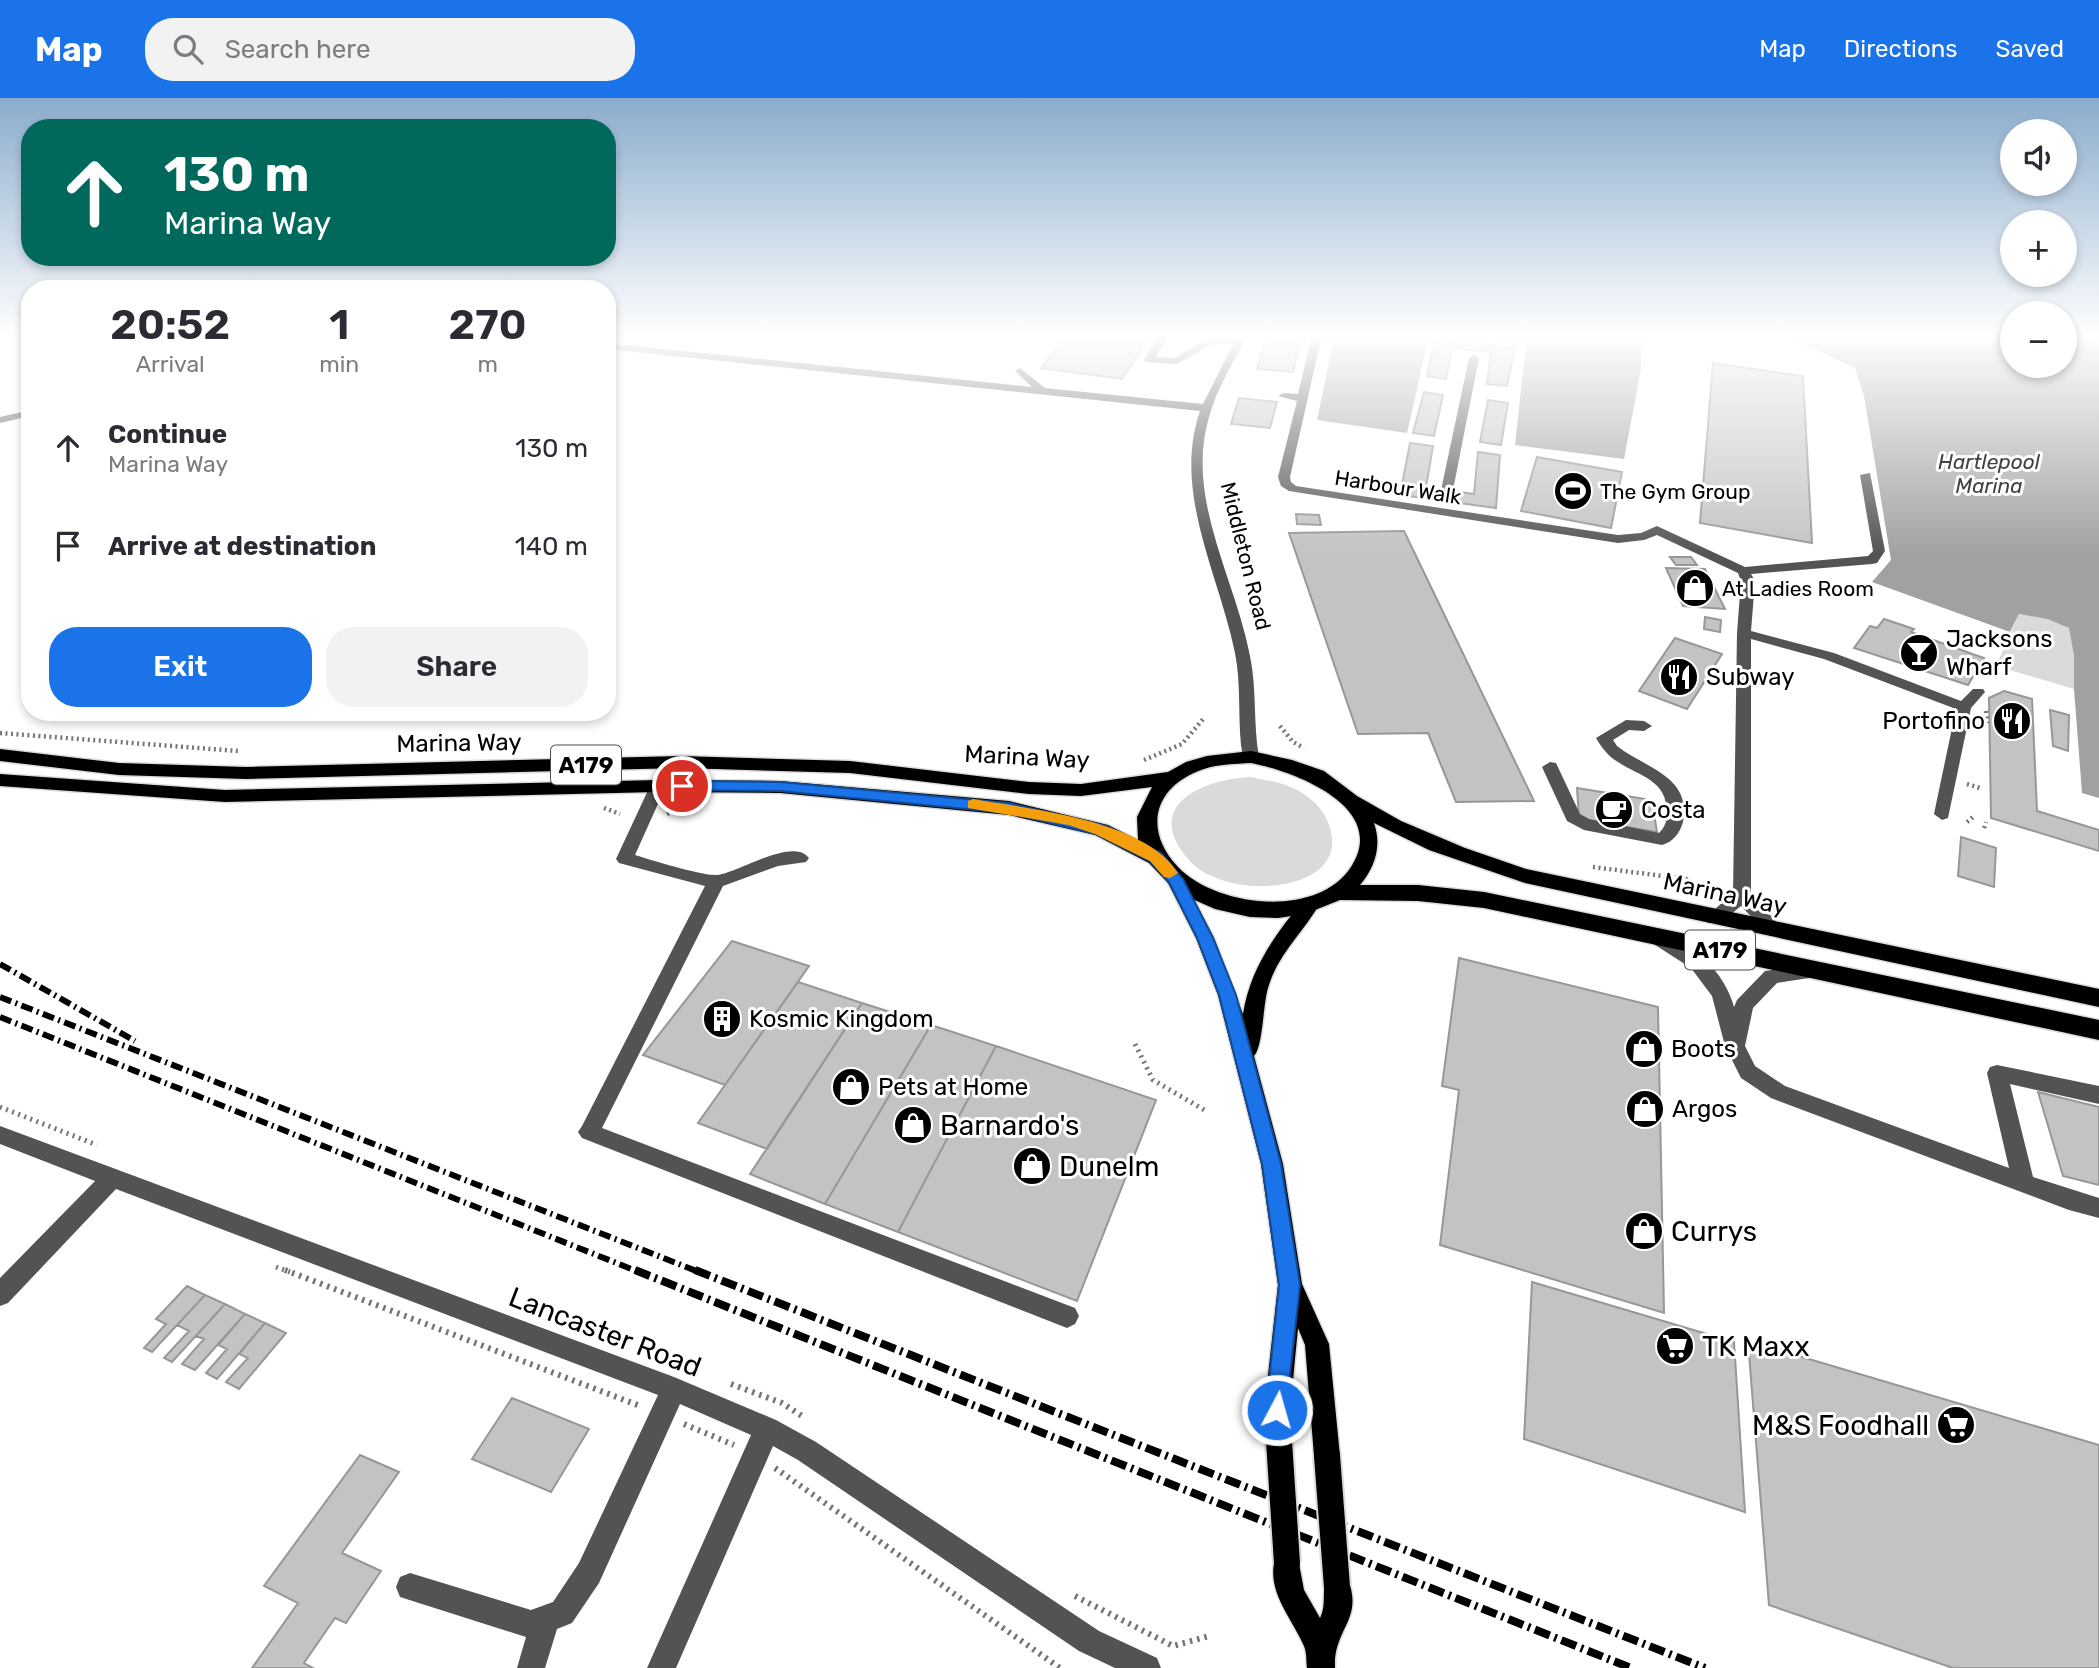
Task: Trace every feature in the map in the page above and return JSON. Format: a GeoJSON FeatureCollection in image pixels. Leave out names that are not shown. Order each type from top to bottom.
{"type":"FeatureCollection","features":[{"type":"Feature","properties":{"kind":"highway","name":"Marina Way"},"geometry":{"type":"LineString","coordinates":[[0,755],[120,769],[246,773],[681,762],[850,767],[1029,788],[1081,790],[1170,778]]}},
{"type":"Feature","properties":{"kind":"highway","name":"A179"},"geometry":{"type":"LineString","coordinates":[[1251,757],[1281,761],[1309,771],[1334,785],[1353,802],[1366,825],[1368,850],[1359,873],[1339,892],[1310,905],[1275,910],[1238,907],[1204,896],[1175,879],[1155,857],[1146,835],[1146,814],[1155,794],[1170,778],[1193,766],[1221,759],[1251,757]]}},
{"type":"Feature","properties":{"kind":"highway","name":"Marina Way"},"geometry":{"type":"LineString","coordinates":[[0,780],[225,796],[657,786],[780,787],[1009,808],[1101,830],[1155,857]]}},
{"type":"Feature","properties":{"kind":"highway","name":"Marina Way"},"geometry":{"type":"LineString","coordinates":[[1353,802],[1390,826],[1446,851],[1525,876],[2099,998]]}},
{"type":"Feature","properties":{"kind":"highway","name":"A179"},"geometry":{"type":"LineString","coordinates":[[1339,892],[1418,893],[1484,900],[2099,1030]]}},
{"type":"Feature","properties":{"kind":"main road"},"geometry":{"type":"LineString","coordinates":[[1175,879],[1205,938],[1228,995],[1248,1063],[1272,1164],[1290,1285],[1277,1410],[1287,1563],[1290,1593],[1320,1657]]}},
{"type":"Feature","properties":{"kind":"main road"},"geometry":{"type":"LineString","coordinates":[[1248,1063],[1250,1017],[1260,975],[1288,930],[1310,905]]}},
{"type":"Feature","properties":{"kind":"main road"},"geometry":{"type":"LineString","coordinates":[[1290,1285],[1317,1344],[1327,1456],[1339,1612],[1320,1657]]}},
{"type":"Feature","properties":{"kind":"street","name":"Middleton Road"},"geometry":{"type":"LineString","coordinates":[[1206,408],[1196,463],[1199,498],[1243,656],[1245,731],[1251,757]]}},
{"type":"Feature","properties":{"kind":"street","name":"Harbour Walk"},"geometry":{"type":"LineString","coordinates":[[1299,408],[1286,463],[1285,484],[1303,492],[1445,501],[1618,539],[1644,536],[1657,530],[1743,571]]}},
{"type":"Feature","properties":{"kind":"street"},"geometry":{"type":"LineString","coordinates":[[1445,501],[1464,408]]}},
{"type":"Feature","properties":{"kind":"street"},"geometry":{"type":"LineString","coordinates":[[0,420],[21,415]]}},
{"type":"Feature","properties":{"kind":"street"},"geometry":{"type":"LineString","coordinates":[[1776,931],[1742,896],[1744,633],[1748,581],[1743,571],[1872,560],[1879,551],[1866,475]]}},
{"type":"Feature","properties":{"kind":"street"},"geometry":{"type":"LineString","coordinates":[[1744,633],[1829,656],[1964,707]]}},
{"type":"Feature","properties":{"kind":"street"},"geometry":{"type":"LineString","coordinates":[[1942,814],[1964,707],[1978,692]]}},
{"type":"Feature","properties":{"kind":"street"},"geometry":{"type":"LineString","coordinates":[[1550,767],[1573,817],[1584,824],[1661,839],[1670,833],[1674,824],[1677,805],[1674,792],[1661,779],[1615,753],[1604,738],[1626,725],[1644,726]]}},
{"type":"Feature","properties":{"kind":"street"},"geometry":{"type":"LineString","coordinates":[[657,786],[625,859],[716,882],[776,860],[800,858]]}},
{"type":"Feature","properties":{"kind":"street"},"geometry":{"type":"LineString","coordinates":[[716,882],[589,1132],[1066,1316]]}},
{"type":"Feature","properties":{"kind":"street"},"geometry":{"type":"LineString","coordinates":[[1714,918],[1742,896]]}},
{"type":"Feature","properties":{"kind":"street"},"geometry":{"type":"LineString","coordinates":[[1657,937],[1698,963],[1721,994],[1735,1046],[1748,1072],[1778,1092],[2099,1208]]}},
{"type":"Feature","properties":{"kind":"street"},"geometry":{"type":"LineString","coordinates":[[1735,1046],[1744,1005],[1772,976],[1819,971]]}},
{"type":"Feature","properties":{"kind":"street"},"geometry":{"type":"LineString","coordinates":[[2023,1182],[1997,1073],[2099,1095]]}},
{"type":"Feature","properties":{"kind":"street","name":"Lancaster Road"},"geometry":{"type":"LineString","coordinates":[[0,1135],[674,1389],[767,1429],[888,1503],[1089,1640],[1147,1668]]}},
{"type":"Feature","properties":{"kind":"street"},"geometry":{"type":"LineString","coordinates":[[0,1294],[112,1178]]}},
{"type":"Feature","properties":{"kind":"street"},"geometry":{"type":"LineString","coordinates":[[410,1587],[531,1623],[562,1613],[589,1573],[674,1389]]}},
{"type":"Feature","properties":{"kind":"street"},"geometry":{"type":"LineString","coordinates":[[661,1668],[767,1429]]}},
{"type":"Feature","properties":{"kind":"street"},"geometry":{"type":"LineString","coordinates":[[531,1668],[546,1619]]}},
{"type":"Feature","properties":{"kind":"path"},"geometry":{"type":"LineString","coordinates":[[1136,762],[1159,756],[1182,744],[1204,718]]}},
{"type":"Feature","properties":{"kind":"path"},"geometry":{"type":"LineString","coordinates":[[1280,726],[1293,742],[1308,750]]}},
{"type":"Feature","properties":{"kind":"path"},"geometry":{"type":"LineString","coordinates":[[1967,822],[1973,817]]}},
{"type":"Feature","properties":{"kind":"path"},"geometry":{"type":"LineString","coordinates":[[1984,828],[1986,822]]}},
{"type":"Feature","properties":{"kind":"path"},"geometry":{"type":"LineString","coordinates":[[1582,866],[1686,879],[1707,892]]}},
{"type":"Feature","properties":{"kind":"path"},"geometry":{"type":"LineString","coordinates":[[1135,1044],[1153,1080],[1206,1111]]}},
{"type":"Feature","properties":{"kind":"path"},"geometry":{"type":"LineString","coordinates":[[272,1265],[308,1282],[663,1415],[755,1454],[1060,1668]]}},
{"type":"Feature","properties":{"kind":"shaded area"},"geometry":{"type":"Polygon","coordinates":[[[2019,614],[2047,619],[2069,628],[2074,656],[2074,689],[1996,666],[2019,614]]]}},
{"type":"Feature","properties":{"kind":"shaded area"},"geometry":{"type":"Polygon","coordinates":[[[1251,777],[1294,789],[1306,795],[1320,809],[1327,820],[1332,841],[1328,858],[1318,870],[1302,879],[1283,884],[1243,885],[1210,875],[1189,860],[1176,841],[1172,825],[1175,811],[1184,799],[1197,790],[1214,783],[1251,777]]]}},
{"type":"Feature","properties":{"kind":"water"},"geometry":{"type":"Polygon","coordinates":[[[1319,408],[1413,408],[1407,433],[1317,420],[1319,408]]]}},
{"type":"Feature","properties":{"kind":"water"},"geometry":{"type":"Polygon","coordinates":[[[1519,408],[1634,408],[1624,459],[1515,445],[1519,408]]]}},
{"type":"Feature","properties":{"kind":"water","name":"Hartlepool Marina"},"geometry":{"type":"Polygon","coordinates":[[[1866,408],[2099,408],[2099,798],[2082,793],[2074,656],[2069,628],[2047,619],[2019,614],[2010,632],[1872,582],[1891,560],[1866,408]]]}},
{"type":"Feature","properties":{"kind":"building"},"geometry":{"type":"Polygon","coordinates":[[[1236,408],[1275,408],[1270,428],[1231,424],[1236,408]]]}},
{"type":"Feature","properties":{"kind":"building"},"geometry":{"type":"Polygon","coordinates":[[[1420,408],[1440,408],[1434,436],[1413,433],[1420,408]]]}},
{"type":"Feature","properties":{"kind":"building"},"geometry":{"type":"Polygon","coordinates":[[[1486,408],[1507,408],[1501,445],[1480,442],[1486,408]]]}},
{"type":"Feature","properties":{"kind":"building"},"geometry":{"type":"Polygon","coordinates":[[[1709,408],[1805,408],[1812,543],[1700,523],[1709,408]]]}},
{"type":"Feature","properties":{"kind":"building"},"geometry":{"type":"Polygon","coordinates":[[[1410,443],[1433,446],[1426,487],[1474,494],[1478,452],[1500,455],[1496,508],[1400,495],[1410,443]]]}},
{"type":"Feature","properties":{"kind":"building","name":"The Gym Group"},"geometry":{"type":"Polygon","coordinates":[[[1537,457],[1622,472],[1611,528],[1521,511],[1537,457]]]}},
{"type":"Feature","properties":{"kind":"building"},"geometry":{"type":"Polygon","coordinates":[[[1296,514],[1319,515],[1321,525],[1297,524],[1296,514]]]}},
{"type":"Feature","properties":{"kind":"building"},"geometry":{"type":"Polygon","coordinates":[[[1404,531],[1534,801],[1456,802],[1428,733],[1358,734],[1289,533],[1404,531]]]}},
{"type":"Feature","properties":{"kind":"building"},"geometry":{"type":"Polygon","coordinates":[[[1670,557],[1691,557],[1697,565],[1676,565],[1670,557]]]}},
{"type":"Feature","properties":{"kind":"building","name":"At Ladies Room"},"geometry":{"type":"Polygon","coordinates":[[[1666,568],[1705,569],[1725,609],[1683,606],[1666,568]]]}},
{"type":"Feature","properties":{"kind":"building"},"geometry":{"type":"Polygon","coordinates":[[[1705,617],[1721,620],[1720,632],[1704,629],[1705,617]]]}},
{"type":"Feature","properties":{"kind":"building","name":"Jacksons Wharf"},"geometry":{"type":"Polygon","coordinates":[[[1884,619],[1914,629],[1911,632],[1984,658],[1968,685],[1854,648],[1870,626],[1877,628],[1884,619]]]}},
{"type":"Feature","properties":{"kind":"building"},"geometry":{"type":"Polygon","coordinates":[[[1675,638],[1722,654],[1687,709],[1639,691],[1675,638]]]}},
{"type":"Feature","properties":{"kind":"building"},"geometry":{"type":"Polygon","coordinates":[[[2004,691],[2032,699],[2037,811],[2099,830],[2099,851],[1991,818],[1989,698],[2004,691]]]}},
{"type":"Feature","properties":{"kind":"building"},"geometry":{"type":"Polygon","coordinates":[[[2050,710],[2069,715],[2068,751],[2053,746],[2050,710]]]}},
{"type":"Feature","properties":{"kind":"building"},"geometry":{"type":"Polygon","coordinates":[[[1577,788],[1652,800],[1657,832],[1579,819],[1577,788]]]}},
{"type":"Feature","properties":{"kind":"building"},"geometry":{"type":"Polygon","coordinates":[[[1961,837],[1996,848],[1994,887],[1958,876],[1961,837]]]}},
{"type":"Feature","properties":{"kind":"building","name":"Kosmic Kingdom"},"geometry":{"type":"Polygon","coordinates":[[[732,941],[809,966],[725,1085],[643,1055],[732,941]]]}},
{"type":"Feature","properties":{"kind":"building"},"geometry":{"type":"Polygon","coordinates":[[[1459,958],[1658,1007],[1664,1313],[1440,1245],[1459,1090],[1442,1086],[1459,958]]]}},
{"type":"Feature","properties":{"kind":"building"},"geometry":{"type":"Polygon","coordinates":[[[798,982],[862,1003],[767,1149],[698,1123],[798,982]]]}},
{"type":"Feature","properties":{"kind":"building","name":"Pets at Home"},"geometry":{"type":"Polygon","coordinates":[[[862,1003],[931,1025],[825,1204],[750,1174],[862,1003]]]}},
{"type":"Feature","properties":{"kind":"building","name":"Barnardo's"},"geometry":{"type":"Polygon","coordinates":[[[931,1025],[996,1046],[898,1232],[825,1204],[931,1025]]]}},
{"type":"Feature","properties":{"kind":"building","name":"Dunelm"},"geometry":{"type":"Polygon","coordinates":[[[996,1046],[1156,1100],[1077,1301],[898,1232],[996,1046]]]}},
{"type":"Feature","properties":{"kind":"building"},"geometry":{"type":"Polygon","coordinates":[[[2038,1092],[2099,1107],[2099,1185],[2063,1176],[2038,1092]]]}},
{"type":"Feature","properties":{"kind":"building"},"geometry":{"type":"Polygon","coordinates":[[[1532,1282],[1734,1342],[1745,1512],[1524,1439],[1532,1282]]]}},
{"type":"Feature","properties":{"kind":"building"},"geometry":{"type":"Polygon","coordinates":[[[187,1286],[205,1295],[152,1352],[144,1348],[166,1324],[156,1319],[187,1286]]]}},
{"type":"Feature","properties":{"kind":"building"},"geometry":{"type":"Polygon","coordinates":[[[205,1295],[225,1304],[172,1362],[164,1358],[189,1331],[177,1325],[205,1295]]]}},
{"type":"Feature","properties":{"kind":"building"},"geometry":{"type":"Polygon","coordinates":[[[225,1304],[245,1314],[195,1370],[182,1364],[204,1339],[196,1336],[225,1304]]]}},
{"type":"Feature","properties":{"kind":"building"},"geometry":{"type":"Polygon","coordinates":[[[245,1314],[265,1323],[217,1379],[206,1373],[227,1349],[218,1345],[245,1314]]]}},
{"type":"Feature","properties":{"kind":"building"},"geometry":{"type":"Polygon","coordinates":[[[265,1323],[286,1333],[239,1389],[226,1382],[248,1358],[239,1354],[265,1323]]]}},
{"type":"Feature","properties":{"kind":"building"},"geometry":{"type":"Polygon","coordinates":[[[1748,1341],[2099,1445],[2099,1668],[1953,1668],[1769,1605],[1748,1341]]]}},
{"type":"Feature","properties":{"kind":"building"},"geometry":{"type":"Polygon","coordinates":[[[512,1398],[589,1429],[551,1492],[472,1459],[512,1398]]]}},
{"type":"Feature","properties":{"kind":"building"},"geometry":{"type":"Polygon","coordinates":[[[360,1455],[399,1472],[342,1553],[381,1571],[346,1623],[335,1618],[304,1663],[313,1668],[252,1668],[298,1603],[264,1586],[360,1455]]]}},
{"type":"Feature","properties":{"kind":"tunnel"},"geometry":{"type":"LineString","coordinates":[[1445,498],[1447,490]]}},
{"type":"Feature","properties":{"kind":"tunnel"},"geometry":{"type":"LineString","coordinates":[[1445,501],[1446,497]]}},
{"type":"Feature","properties":{"kind":"railway"},"geometry":{"type":"LineString","coordinates":[[0,964],[135,1041]]}},
{"type":"Feature","properties":{"kind":"railway"},"geometry":{"type":"LineString","coordinates":[[0,997],[699,1272]]}},
{"type":"Feature","properties":{"kind":"railway"},"geometry":{"type":"LineString","coordinates":[[0,1017],[639,1272]]}},
{"type":"Feature","properties":{"kind":"railway"},"geometry":{"type":"LineString","coordinates":[[635,1270],[1631,1668]]}},
{"type":"Feature","properties":{"kind":"railway"},"geometry":{"type":"LineString","coordinates":[[695,1270],[1705,1668]]}},
{"type":"Feature","properties":{"kind":"slow traffic"},"geometry":{"type":"LineString","coordinates":[[973,804],[1070,820],[1101,830],[1155,857],[1170,873]]}},
{"type":"Feature","properties":{"kind":"place","name":"The Gym Group"},"geometry":{"type":"Point","coordinates":[1573,491]}},
{"type":"Feature","properties":{"kind":"place","name":"At Ladies Room"},"geometry":{"type":"Point","coordinates":[1695,588]}},
{"type":"Feature","properties":{"kind":"place","name":"Jacksons Wharf"},"geometry":{"type":"Point","coordinates":[1919,653]}},
{"type":"Feature","properties":{"kind":"place","name":"Subway"},"geometry":{"type":"Point","coordinates":[1679,677]}},
{"type":"Feature","properties":{"kind":"place","name":"Portofino"},"geometry":{"type":"Point","coordinates":[2012,721]}},
{"type":"Feature","properties":{"kind":"place","name":"Costa"},"geometry":{"type":"Point","coordinates":[1614,810]}},
{"type":"Feature","properties":{"kind":"place","name":"Kosmic Kingdom"},"geometry":{"type":"Point","coordinates":[722,1019]}},
{"type":"Feature","properties":{"kind":"place","name":"Boots"},"geometry":{"type":"Point","coordinates":[1644,1049]}},
{"type":"Feature","properties":{"kind":"place","name":"Pets at Home"},"geometry":{"type":"Point","coordinates":[851,1087]}},
{"type":"Feature","properties":{"kind":"place","name":"Argos"},"geometry":{"type":"Point","coordinates":[1645,1109]}},
{"type":"Feature","properties":{"kind":"place","name":"Barnardo's"},"geometry":{"type":"Point","coordinates":[913,1125]}},
{"type":"Feature","properties":{"kind":"place","name":"Dunelm"},"geometry":{"type":"Point","coordinates":[1032,1166]}},
{"type":"Feature","properties":{"kind":"place","name":"Currys"},"geometry":{"type":"Point","coordinates":[1644,1231]}},
{"type":"Feature","properties":{"kind":"place","name":"TK Maxx"},"geometry":{"type":"Point","coordinates":[1675,1346]}},
{"type":"Feature","properties":{"kind":"place","name":"M&S Foodhall"},"geometry":{"type":"Point","coordinates":[1956,1425]}},
{"type":"Feature","properties":{"kind":"route"},"geometry":{"type":"LineString","coordinates":[[682,786],[780,787],[1009,808],[1070,820],[1101,830],[1155,857],[1175,879],[1205,938],[1228,995],[1248,1063],[1272,1164],[1290,1285],[1277,1410]]}}]}
